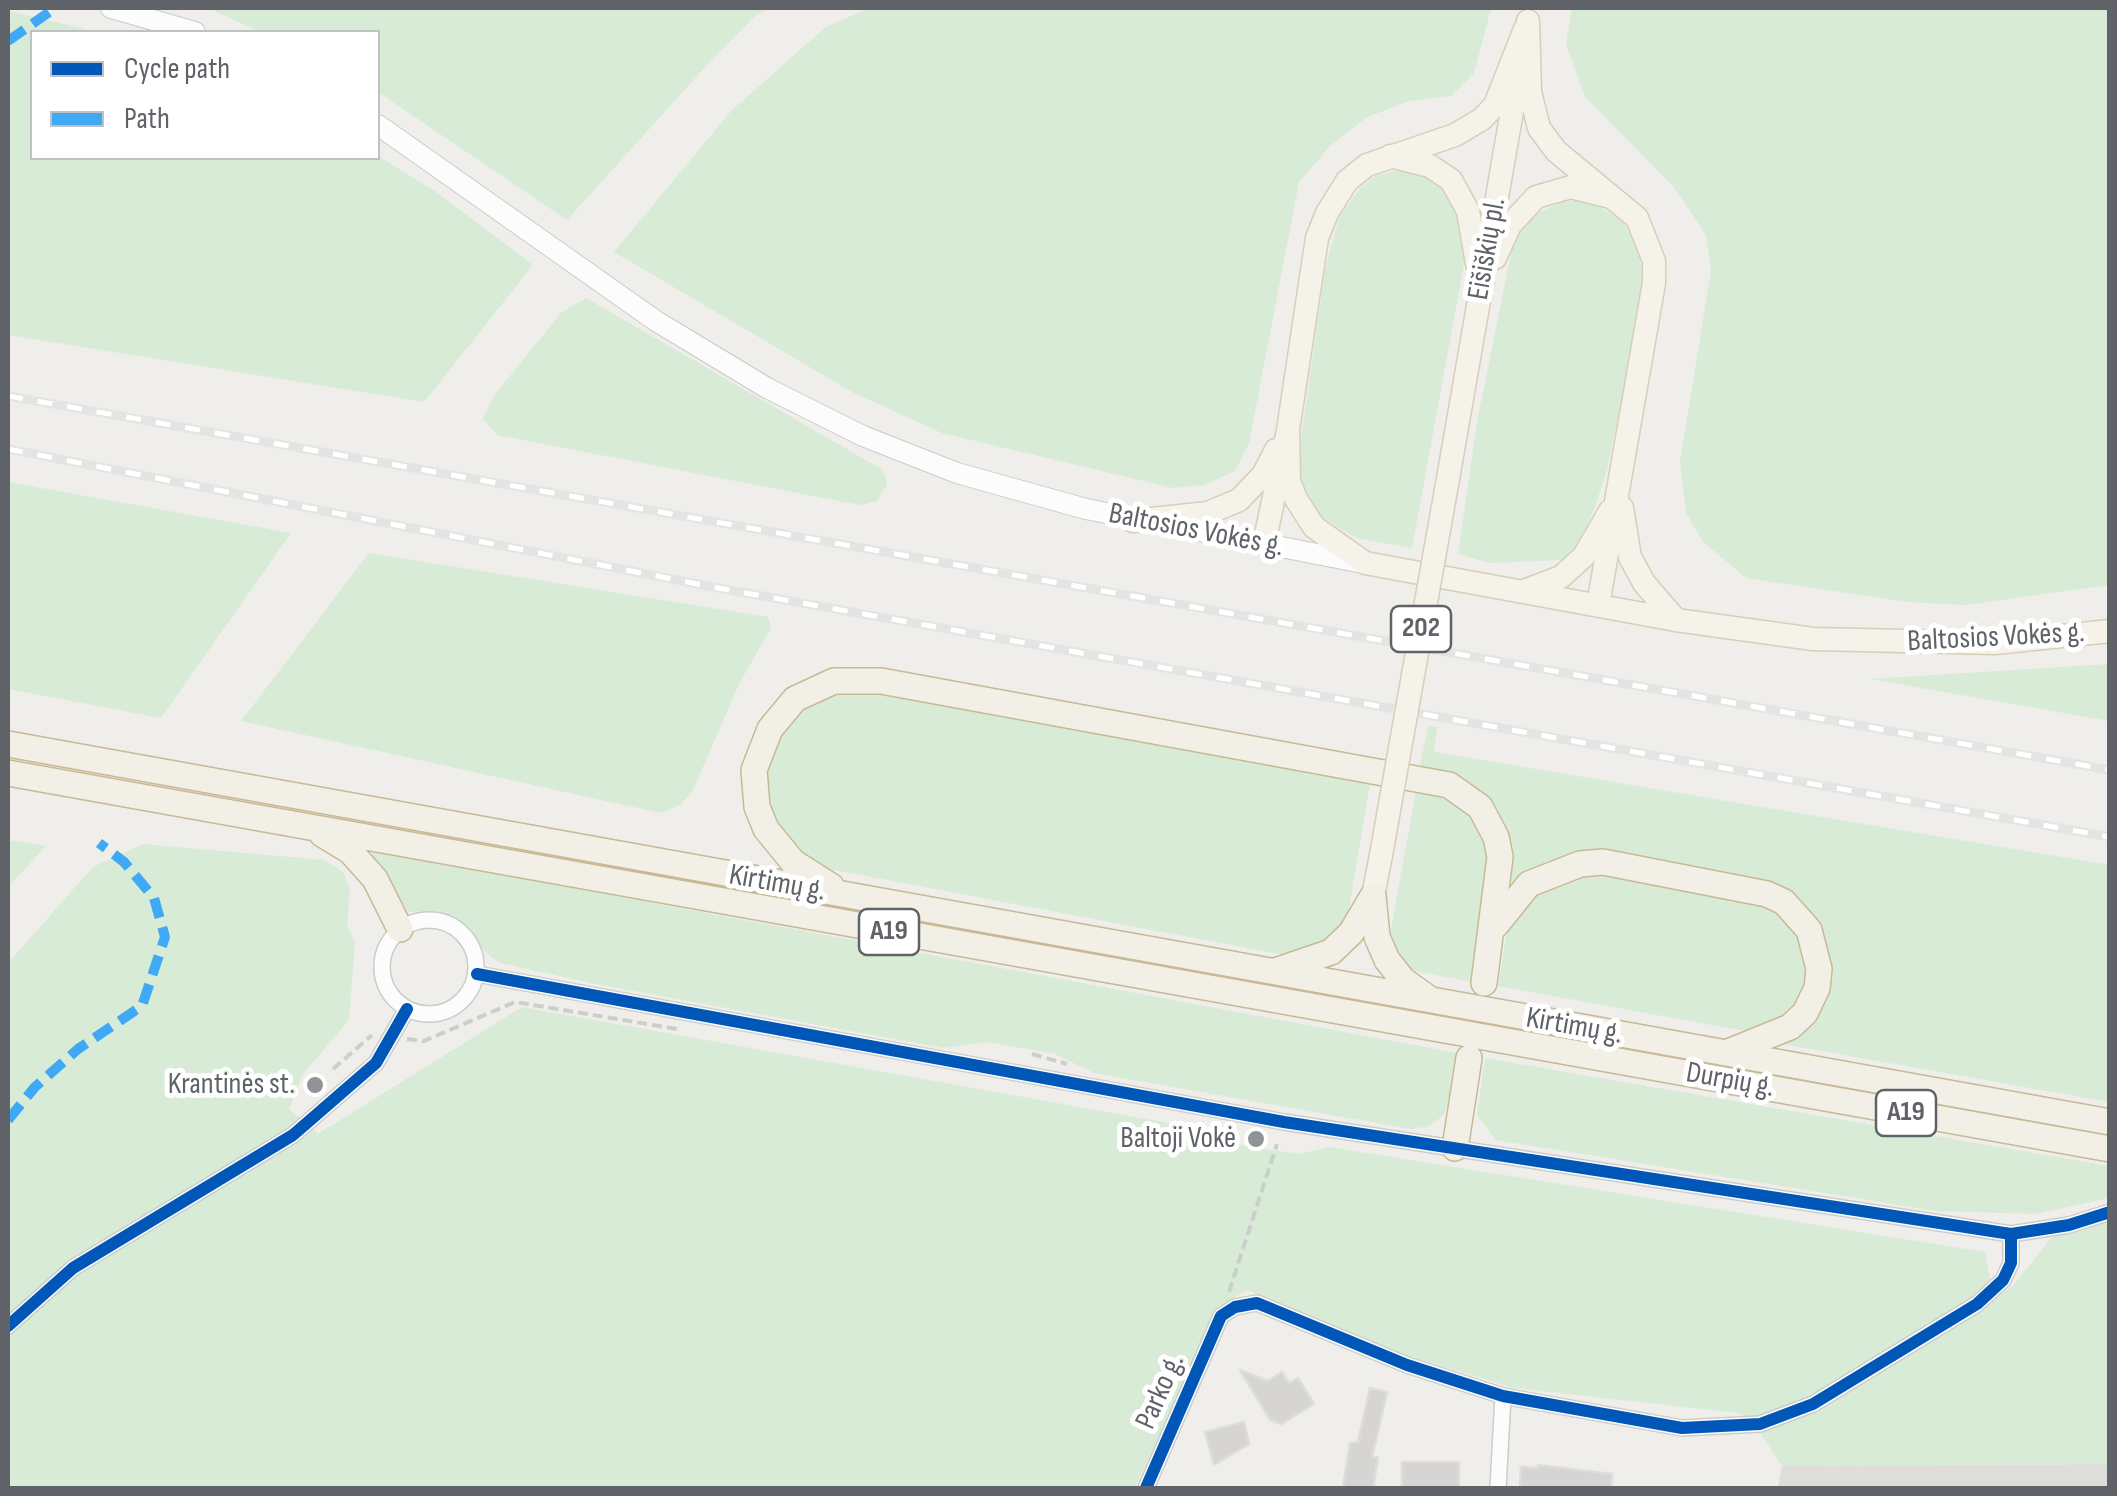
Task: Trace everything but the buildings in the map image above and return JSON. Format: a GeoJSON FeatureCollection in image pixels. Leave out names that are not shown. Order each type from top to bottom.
{"type":"FeatureCollection","features":[{"type":"Feature","properties":{"kind":"highway"},"geometry":{"type":"LineString","coordinates":[[864,900],[814,879],[793,862],[766,829],[754,788],[760,750],[781,712],[814,688],[858,679],[1448,785],[1480,807],[1496,837],[1500,858],[1484,983]]}},
{"type":"Feature","properties":{"kind":"highway","name":"Kirtimų g."},"geometry":{"type":"LineString","coordinates":[[8,744],[1723,1053]]}},
{"type":"Feature","properties":{"kind":"highway","name":"Kirtimų g."},"geometry":{"type":"LineString","coordinates":[[8,773],[1351,1014]]}},
{"type":"Feature","properties":{"kind":"highway"},"geometry":{"type":"LineString","coordinates":[[314,828],[363,864],[386,896],[400,930]]}},
{"type":"Feature","properties":{"kind":"highway"},"geometry":{"type":"LineString","coordinates":[[1494,928],[1530,884],[1580,864],[1602,862],[1766,894],[1784,902],[1809,930],[1819,969],[1817,988],[1805,1013],[1790,1027],[1723,1053]]}},
{"type":"Feature","properties":{"kind":"highway"},"geometry":{"type":"LineString","coordinates":[[1269,973],[1331,952],[1351,932],[1373,896]]}},
{"type":"Feature","properties":{"kind":"highway"},"geometry":{"type":"LineString","coordinates":[[1373,896],[1378,937],[1387,960],[1403,980],[1432,1001]]}},
{"type":"Feature","properties":{"kind":"highway","name":"Durpių g."},"geometry":{"type":"LineString","coordinates":[[1351,1014],[2110,1150]]}},
{"type":"Feature","properties":{"kind":"highway","name":"Durpių g."},"geometry":{"type":"LineString","coordinates":[[1723,1053],[2110,1122]]}},
{"type":"Feature","properties":{"kind":"highway"},"geometry":{"type":"LineString","coordinates":[[1456,1148],[1469,1058]]}},
{"type":"Feature","properties":{"kind":"main road"},"geometry":{"type":"LineString","coordinates":[[111,8],[188,30]]}},
{"type":"Feature","properties":{"kind":"main road"},"geometry":{"type":"LineString","coordinates":[[1264,544],[1288,430],[1316,238],[1347,181],[1390,156],[1456,135],[1488,113],[1529,14]]}},
{"type":"Feature","properties":{"kind":"main road"},"geometry":{"type":"LineString","coordinates":[[1529,14],[1530,92],[1539,128],[1556,150],[1638,218],[1648,239],[1654,283],[1598,605]]}},
{"type":"Feature","properties":{"kind":"main road","name":"Eišiškių pl."},"geometry":{"type":"LineString","coordinates":[[1373,896],[1529,14]]}},
{"type":"Feature","properties":{"kind":"main road","name":"Baltosios Vokės g."},"geometry":{"type":"LineString","coordinates":[[380,126],[656,322],[768,388],[862,436],[957,473],[1133,521],[1676,620],[1813,639],[1995,644],[2110,631]]}},
{"type":"Feature","properties":{"kind":"main road"},"geometry":{"type":"LineString","coordinates":[[1390,156],[1430,166],[1451,180],[1461,195],[1473,230],[1480,293]]}},
{"type":"Feature","properties":{"kind":"main road"},"geometry":{"type":"LineString","coordinates":[[1480,293],[1510,225],[1536,197],[1571,187],[1614,198]]}},
{"type":"Feature","properties":{"kind":"main road"},"geometry":{"type":"LineString","coordinates":[[1133,521],[1208,512],[1239,500],[1262,475],[1288,430]]}},
{"type":"Feature","properties":{"kind":"main road"},"geometry":{"type":"LineString","coordinates":[[1288,430],[1289,481],[1296,499],[1314,527],[1365,564]]}},
{"type":"Feature","properties":{"kind":"main road"},"geometry":{"type":"LineString","coordinates":[[1521,592],[1561,577],[1584,556],[1619,494]]}},
{"type":"Feature","properties":{"kind":"main road"},"geometry":{"type":"LineString","coordinates":[[1619,494],[1630,557],[1644,583],[1676,620]]}},
{"type":"Feature","properties":{"kind":"street"},"geometry":{"type":"LineString","coordinates":[[421,920],[456,927],[476,956],[477,974],[470,993],[450,1010],[434,1014],[407,1009],[393,998],[384,980],[382,962],[385,949],[400,930],[421,920]]}},
{"type":"Feature","properties":{"kind":"street"},"geometry":{"type":"LineString","coordinates":[[477,974],[896,1054],[1456,1148],[2012,1234],[2069,1225],[2110,1212]]}},
{"type":"Feature","properties":{"kind":"street"},"geometry":{"type":"LineString","coordinates":[[8,1326],[74,1268],[293,1135],[376,1063],[395,1036],[407,1009]]}},
{"type":"Feature","properties":{"kind":"street"},"geometry":{"type":"LineString","coordinates":[[1221,1316],[1236,1307],[1256,1303],[1407,1365],[1503,1396],[1682,1428],[1760,1424],[1813,1404],[1976,1304],[2002,1280],[2010,1263],[2012,1234]]}},
{"type":"Feature","properties":{"kind":"street","name":"Parko g."},"geometry":{"type":"LineString","coordinates":[[1146,1488],[1221,1316]]}},
{"type":"Feature","properties":{"kind":"street"},"geometry":{"type":"LineString","coordinates":[[1498,1488],[1503,1396]]}},
{"type":"Feature","properties":{"kind":"path"},"geometry":{"type":"LineString","coordinates":[[333,1069],[381,1028],[395,1036],[424,1041],[514,1002],[684,1030]]}},
{"type":"Feature","properties":{"kind":"path"},"geometry":{"type":"LineString","coordinates":[[1207,1122],[1236,1135]]}},
{"type":"Feature","properties":{"kind":"path"},"geometry":{"type":"LineString","coordinates":[[1221,1316],[1277,1144]]}},
{"type":"Feature","properties":{"kind":"shaded area"},"geometry":{"type":"Polygon","coordinates":[[[2109,1464],[2109,1488],[1778,1488],[1782,1466],[2109,1464]]]}},
{"type":"Feature","properties":{"kind":"green space"},"geometry":{"type":"Polygon","coordinates":[[[208,8],[771,8],[756,15],[707,65],[567,220],[380,93],[380,30],[256,30],[208,8]]]}},
{"type":"Feature","properties":{"kind":"green space"},"geometry":{"type":"Polygon","coordinates":[[[870,8],[1491,8],[1474,73],[1451,96],[1409,101],[1367,117],[1330,146],[1299,182],[1249,443],[1235,471],[1204,485],[1173,488],[942,433],[852,392],[614,252],[732,110],[826,27],[870,8]]]}},
{"type":"Feature","properties":{"kind":"green space"},"geometry":{"type":"Polygon","coordinates":[[[1572,8],[2109,8],[2109,585],[1967,605],[1907,602],[1746,578],[1703,542],[1686,513],[1680,461],[1711,271],[1706,235],[1674,187],[1585,97],[1566,44],[1572,8]]]}},
{"type":"Feature","properties":{"kind":"green space"},"geometry":{"type":"Polygon","coordinates":[[[8,11],[89,30],[30,30],[30,160],[380,157],[436,192],[533,265],[424,402],[8,335],[8,11]]]}},
{"type":"Feature","properties":{"kind":"green space"},"geometry":{"type":"Polygon","coordinates":[[[1410,167],[1444,187],[1454,199],[1464,240],[1464,264],[1412,548],[1356,538],[1318,515],[1301,480],[1299,453],[1325,269],[1339,218],[1360,188],[1375,176],[1410,167]]]}},
{"type":"Feature","properties":{"kind":"green space"},"geometry":{"type":"Polygon","coordinates":[[[1580,200],[1596,204],[1623,221],[1639,252],[1642,273],[1641,304],[1607,470],[1595,507],[1575,552],[1562,560],[1489,563],[1458,554],[1477,422],[1513,243],[1533,215],[1562,202],[1580,200]]]}},
{"type":"Feature","properties":{"kind":"green space"},"geometry":{"type":"Polygon","coordinates":[[[586,298],[883,470],[887,484],[877,501],[860,505],[497,435],[483,419],[495,394],[562,312],[586,298]]]}},
{"type":"Feature","properties":{"kind":"green space"},"geometry":{"type":"Polygon","coordinates":[[[8,482],[291,533],[161,718],[8,689],[8,482]]]}},
{"type":"Feature","properties":{"kind":"green space"},"geometry":{"type":"Polygon","coordinates":[[[369,553],[768,617],[771,628],[740,682],[692,792],[680,805],[661,813],[241,721],[369,553]]]}},
{"type":"Feature","properties":{"kind":"green space"},"geometry":{"type":"Polygon","coordinates":[[[2109,664],[2109,721],[1870,679],[2109,664]]]}},
{"type":"Feature","properties":{"kind":"green space"},"geometry":{"type":"Polygon","coordinates":[[[856,686],[1371,778],[1346,926],[1329,944],[1284,955],[813,866],[769,816],[763,780],[773,740],[804,703],[856,686]]]}},
{"type":"Feature","properties":{"kind":"green space"},"geometry":{"type":"Polygon","coordinates":[[[1428,726],[1437,727],[1434,752],[2109,865],[2109,1102],[1782,1044],[1803,1024],[1816,922],[1594,854],[1547,861],[1516,883],[1511,881],[1508,836],[1487,799],[1451,773],[1420,766],[1428,726]]]}},
{"type":"Feature","properties":{"kind":"green space"},"geometry":{"type":"Polygon","coordinates":[[[1417,785],[1447,793],[1474,814],[1489,844],[1473,982],[1415,971],[1403,964],[1390,935],[1417,785]]]}},
{"type":"Feature","properties":{"kind":"green space"},"geometry":{"type":"Polygon","coordinates":[[[8,840],[46,846],[8,887],[8,840]]]}},
{"type":"Feature","properties":{"kind":"green space"},"geometry":{"type":"Polygon","coordinates":[[[143,844],[324,860],[343,872],[350,888],[347,924],[355,943],[349,1020],[303,1074],[289,1109],[318,1134],[522,1007],[1196,1128],[1239,1145],[1299,1154],[1329,1147],[1985,1252],[1990,1279],[2001,1293],[2013,1286],[2052,1237],[2109,1218],[2109,1464],[1782,1466],[1761,1434],[1739,1413],[1514,1388],[1405,1355],[1247,1290],[1220,1306],[1135,1488],[8,1488],[8,963],[93,867],[143,844]]]}},
{"type":"Feature","properties":{"kind":"green space"},"geometry":{"type":"Polygon","coordinates":[[[375,851],[1462,1054],[1444,1115],[1429,1126],[1411,1129],[1094,1073],[1055,1054],[988,1042],[943,1048],[596,984],[500,963],[487,954],[459,919],[436,911],[409,912],[371,858],[375,851]]]}},
{"type":"Feature","properties":{"kind":"green space"},"geometry":{"type":"Polygon","coordinates":[[[1593,871],[1775,905],[1798,927],[1810,984],[1793,1014],[1760,1030],[1739,1030],[1498,986],[1507,931],[1529,893],[1593,871]]]}},
{"type":"Feature","properties":{"kind":"green space"},"geometry":{"type":"Polygon","coordinates":[[[1485,1058],[2109,1166],[2109,1198],[2036,1214],[1936,1211],[1496,1140],[1477,1115],[1485,1058]]]}},
{"type":"Feature","properties":{"kind":"railway"},"geometry":{"type":"LineString","coordinates":[[8,396],[2110,770]]}},
{"type":"Feature","properties":{"kind":"railway"},"geometry":{"type":"LineString","coordinates":[[8,449],[718,588],[2110,837]]}},
{"type":"Feature","properties":{"kind":"marked path"},"geometry":{"type":"LineString","coordinates":[[8,41],[55,8]]}},
{"type":"Feature","properties":{"kind":"marked path"},"geometry":{"type":"LineString","coordinates":[[8,1120],[35,1087],[78,1049],[142,1006],[165,937],[154,898],[124,862],[99,843]]}},
{"type":"Feature","properties":{"kind":"cycle path"},"geometry":{"type":"LineString","coordinates":[[477,974],[1284,1122],[2011,1234],[2069,1225],[2110,1212]]}},
{"type":"Feature","properties":{"kind":"cycle path"},"geometry":{"type":"LineString","coordinates":[[8,1326],[73,1268],[293,1135],[376,1063],[407,1009]]}},
{"type":"Feature","properties":{"kind":"cycle path"},"geometry":{"type":"LineString","coordinates":[[1146,1488],[1221,1316],[1235,1307],[1257,1303],[1407,1365],[1503,1396],[1682,1428],[1760,1424],[1813,1404],[1977,1304],[2003,1280],[2011,1263],[2011,1234]]}},
{"type":"Feature","properties":{"kind":"place","name":"Krantinės st."},"geometry":{"type":"Point","coordinates":[315,1085]}},
{"type":"Feature","properties":{"kind":"place","name":"Baltoji Vokė"},"geometry":{"type":"Point","coordinates":[1256,1139]}}]}
